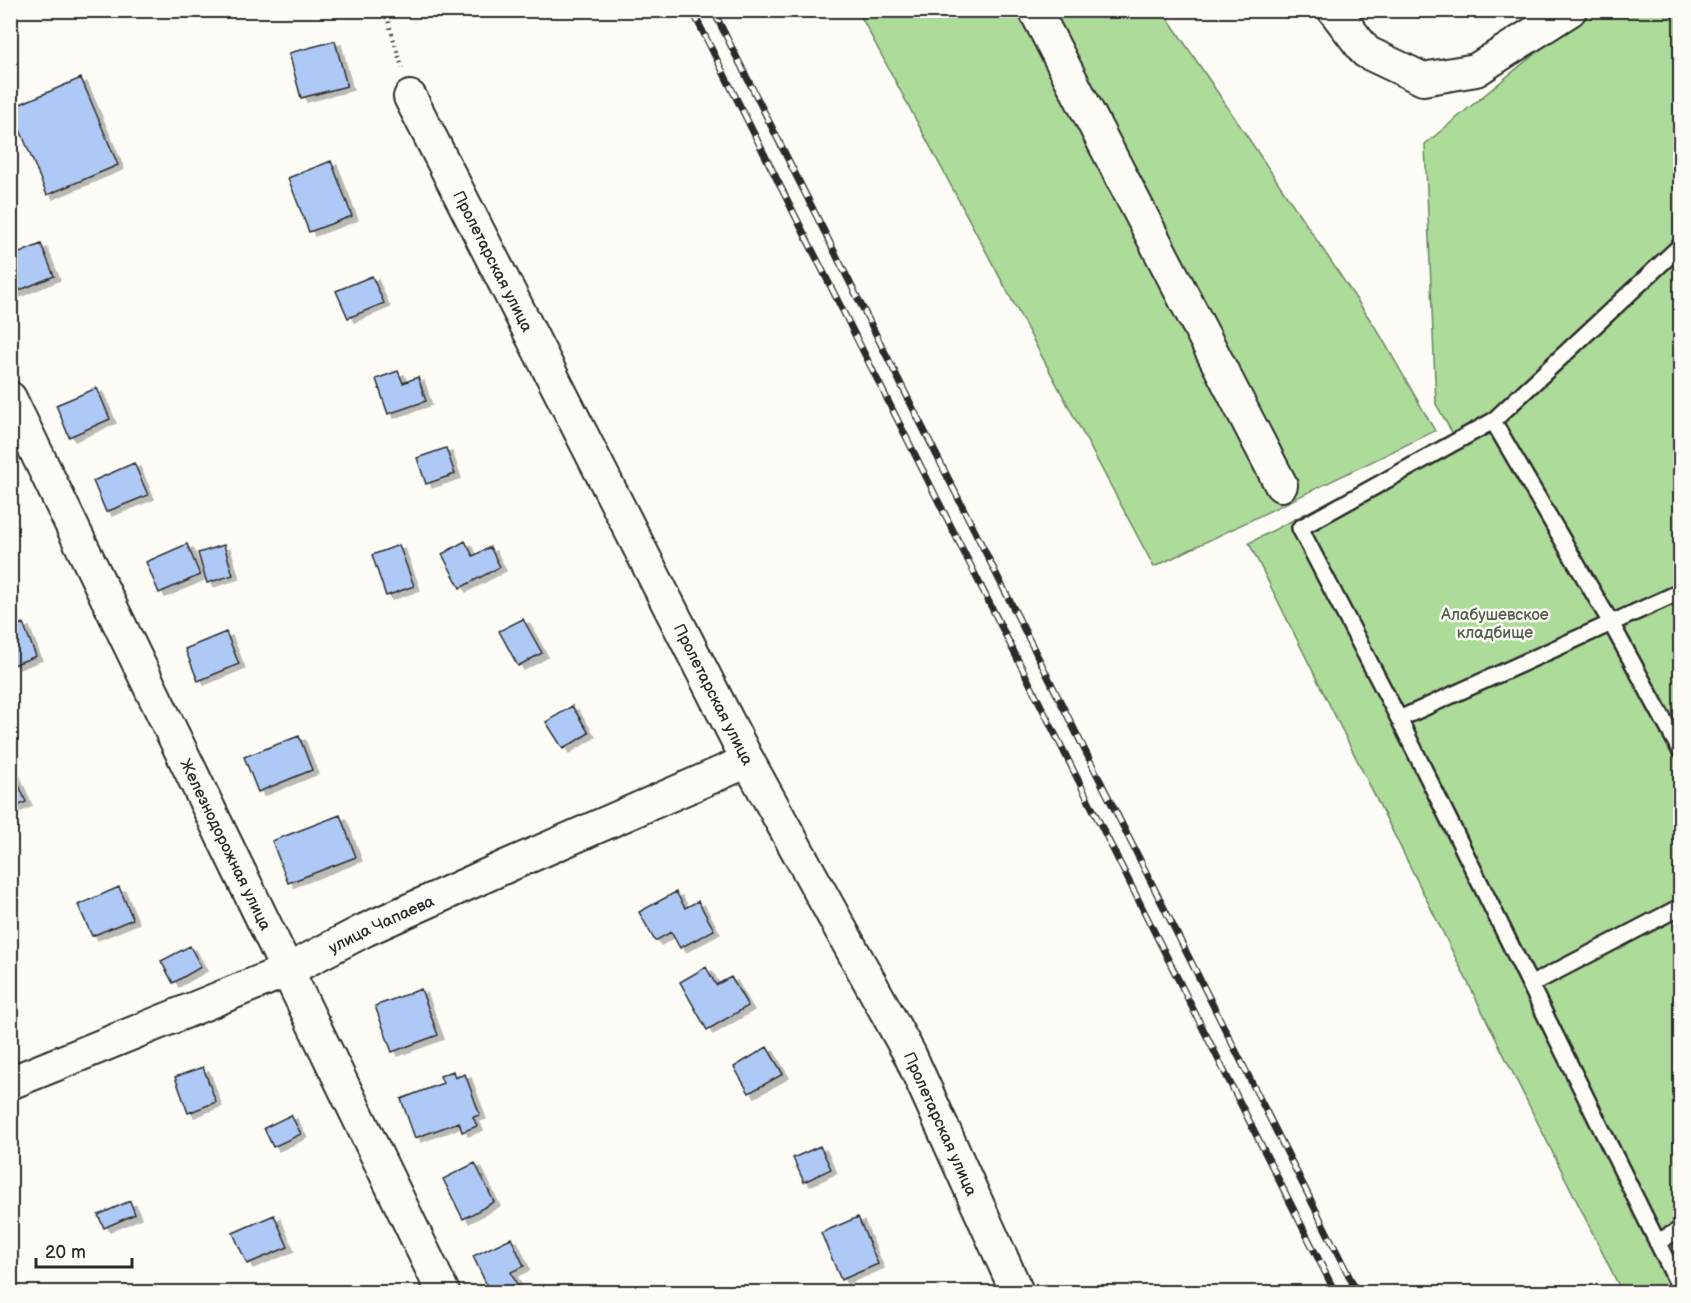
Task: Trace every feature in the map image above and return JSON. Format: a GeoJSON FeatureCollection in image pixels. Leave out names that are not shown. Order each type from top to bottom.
{"type":"FeatureCollection","features":[{"type":"Feature","properties":{"kind":"street"},"geometry":{"type":"LineString","coordinates":[[1035,10],[1281,485]]}},
{"type":"Feature","properties":{"kind":"street"},"geometry":{"type":"LineString","coordinates":[[1334,10],[1366,52],[1423,79],[1476,70],[1570,10]]}},
{"type":"Feature","properties":{"kind":"street","name":"Пролетарская улица"},"geometry":{"type":"LineString","coordinates":[[410,97],[748,761],[910,1055],[1017,1293]]}},
{"type":"Feature","properties":{"kind":"street","name":"Железнодорожная улица"},"geometry":{"type":"LineString","coordinates":[[10,398],[443,1293]]}},
{"type":"Feature","properties":{"kind":"street","name":"улица Чапаева"},"geometry":{"type":"LineString","coordinates":[[10,1083],[286,971],[365,930],[748,761]]}},
{"type":"Feature","properties":{"kind":"lane"},"geometry":{"type":"LineString","coordinates":[[1680,246],[1493,421],[1300,528],[1399,719],[1680,1288]]}},
{"type":"Feature","properties":{"kind":"lane"},"geometry":{"type":"LineString","coordinates":[[1493,421],[1611,623],[1680,750]]}},
{"type":"Feature","properties":{"kind":"lane"},"geometry":{"type":"LineString","coordinates":[[1399,719],[1680,592]]}},
{"type":"Feature","properties":{"kind":"lane"},"geometry":{"type":"LineString","coordinates":[[1530,985],[1680,907]]}},
{"type":"Feature","properties":{"kind":"lane"},"geometry":{"type":"LineString","coordinates":[[1657,1242],[1680,1230]]}},
{"type":"Feature","properties":{"kind":"path"},"geometry":{"type":"LineString","coordinates":[[386,10],[410,97]]}},
{"type":"Feature","properties":{"kind":"green space"},"geometry":{"type":"Polygon","coordinates":[[[858,11],[1163,11],[1379,333],[1435,431],[1154,567],[858,11]]]}},
{"type":"Feature","properties":{"kind":"green space","name":"Алабушевское кладбище"},"geometry":{"type":"Polygon","coordinates":[[[1587,11],[1680,11],[1680,1292],[1622,1292],[1249,543],[1454,436],[1436,404],[1425,144],[1587,11]]]}},
{"type":"Feature","properties":{"kind":"building"},"geometry":{"type":"Polygon","coordinates":[[[335,41],[347,86],[301,98],[289,53],[335,41]]]}},
{"type":"Feature","properties":{"kind":"building"},"geometry":{"type":"Polygon","coordinates":[[[81,78],[118,165],[47,195],[11,108],[81,78]]]}},
{"type":"Feature","properties":{"kind":"building"},"geometry":{"type":"Polygon","coordinates":[[[331,161],[352,216],[309,232],[288,178],[331,161]]]}},
{"type":"Feature","properties":{"kind":"building"},"geometry":{"type":"Polygon","coordinates":[[[41,244],[54,276],[13,293],[10,287],[10,257],[41,244]]]}},
{"type":"Feature","properties":{"kind":"building"},"geometry":{"type":"Polygon","coordinates":[[[372,276],[384,303],[348,318],[336,291],[372,276]]]}},
{"type":"Feature","properties":{"kind":"building"},"geometry":{"type":"Polygon","coordinates":[[[398,371],[403,383],[418,377],[426,401],[388,414],[376,379],[398,371]]]}},
{"type":"Feature","properties":{"kind":"building"},"geometry":{"type":"Polygon","coordinates":[[[97,388],[110,419],[69,437],[56,405],[97,388]]]}},
{"type":"Feature","properties":{"kind":"building"},"geometry":{"type":"Polygon","coordinates":[[[446,448],[455,474],[426,484],[417,458],[446,448]]]}},
{"type":"Feature","properties":{"kind":"building"},"geometry":{"type":"Polygon","coordinates":[[[134,463],[148,495],[106,512],[93,481],[134,463]]]}},
{"type":"Feature","properties":{"kind":"building"},"geometry":{"type":"Polygon","coordinates":[[[465,541],[473,556],[490,547],[500,567],[460,588],[442,554],[465,541]]]}},
{"type":"Feature","properties":{"kind":"building"},"geometry":{"type":"Polygon","coordinates":[[[187,544],[200,575],[159,593],[146,562],[187,544]]]}},
{"type":"Feature","properties":{"kind":"building"},"geometry":{"type":"Polygon","coordinates":[[[224,545],[233,575],[207,583],[198,553],[224,545]]]}},
{"type":"Feature","properties":{"kind":"building"},"geometry":{"type":"Polygon","coordinates":[[[399,545],[414,586],[386,596],[372,555],[399,545]]]}},
{"type":"Feature","properties":{"kind":"building"},"geometry":{"type":"Polygon","coordinates":[[[523,619],[542,653],[518,666],[499,631],[523,619]]]}},
{"type":"Feature","properties":{"kind":"building"},"geometry":{"type":"Polygon","coordinates":[[[23,623],[36,656],[13,665],[10,660],[10,628],[23,623]]]}},
{"type":"Feature","properties":{"kind":"building"},"geometry":{"type":"Polygon","coordinates":[[[226,632],[239,664],[198,681],[185,649],[226,632]]]}},
{"type":"Feature","properties":{"kind":"building"},"geometry":{"type":"Polygon","coordinates":[[[572,706],[589,733],[563,749],[546,722],[572,706]]]}},
{"type":"Feature","properties":{"kind":"building"},"geometry":{"type":"Polygon","coordinates":[[[299,736],[312,770],[258,792],[244,757],[299,736]]]}},
{"type":"Feature","properties":{"kind":"building"},"geometry":{"type":"Polygon","coordinates":[[[13,771],[26,802],[10,809],[10,772],[13,771]]]}},
{"type":"Feature","properties":{"kind":"building"},"geometry":{"type":"Polygon","coordinates":[[[340,815],[356,857],[288,883],[272,841],[340,815]]]}},
{"type":"Feature","properties":{"kind":"building"},"geometry":{"type":"Polygon","coordinates":[[[119,887],[133,919],[92,936],[78,905],[119,887]]]}},
{"type":"Feature","properties":{"kind":"building"},"geometry":{"type":"Polygon","coordinates":[[[676,892],[685,908],[698,901],[714,930],[680,948],[671,932],[655,941],[639,912],[676,892]]]}},
{"type":"Feature","properties":{"kind":"building"},"geometry":{"type":"Polygon","coordinates":[[[190,946],[201,967],[173,983],[161,961],[190,946]]]}},
{"type":"Feature","properties":{"kind":"building"},"geometry":{"type":"Polygon","coordinates":[[[706,967],[716,985],[731,977],[748,1006],[707,1030],[680,982],[706,967]]]}},
{"type":"Feature","properties":{"kind":"building"},"geometry":{"type":"Polygon","coordinates":[[[421,989],[438,1035],[392,1052],[375,1006],[421,989]]]}},
{"type":"Feature","properties":{"kind":"building"},"geometry":{"type":"Polygon","coordinates":[[[767,1047],[783,1074],[749,1093],[734,1067],[767,1047]]]}},
{"type":"Feature","properties":{"kind":"building"},"geometry":{"type":"Polygon","coordinates":[[[203,1067],[216,1102],[188,1113],[175,1077],[203,1067]]]}},
{"type":"Feature","properties":{"kind":"building"},"geometry":{"type":"Polygon","coordinates":[[[453,1071],[455,1078],[465,1074],[480,1115],[473,1117],[477,1126],[462,1132],[459,1122],[415,1138],[401,1099],[443,1083],[440,1076],[453,1071]]]}},
{"type":"Feature","properties":{"kind":"building"},"geometry":{"type":"Polygon","coordinates":[[[291,1115],[301,1134],[273,1147],[264,1128],[291,1115]]]}},
{"type":"Feature","properties":{"kind":"building"},"geometry":{"type":"Polygon","coordinates":[[[820,1146],[831,1169],[804,1182],[793,1158],[820,1146]]]}},
{"type":"Feature","properties":{"kind":"building"},"geometry":{"type":"Polygon","coordinates":[[[475,1163],[494,1202],[463,1219],[443,1179],[475,1163]]]}},
{"type":"Feature","properties":{"kind":"building"},"geometry":{"type":"Polygon","coordinates":[[[130,1201],[135,1214],[104,1228],[98,1215],[130,1201]]]}},
{"type":"Feature","properties":{"kind":"building"},"geometry":{"type":"Polygon","coordinates":[[[274,1215],[288,1247],[247,1264],[233,1233],[274,1215]]]}},
{"type":"Feature","properties":{"kind":"building"},"geometry":{"type":"Polygon","coordinates":[[[858,1217],[878,1264],[841,1280],[821,1233],[858,1217]]]}},
{"type":"Feature","properties":{"kind":"building"},"geometry":{"type":"Polygon","coordinates":[[[511,1238],[524,1266],[511,1272],[520,1291],[490,1292],[473,1256],[511,1238]]]}},
{"type":"Feature","properties":{"kind":"railway"},"geometry":{"type":"LineString","coordinates":[[692,10],[1335,1292]]}},
{"type":"Feature","properties":{"kind":"railway"},"geometry":{"type":"LineString","coordinates":[[713,10],[1357,1292]]}}]}
